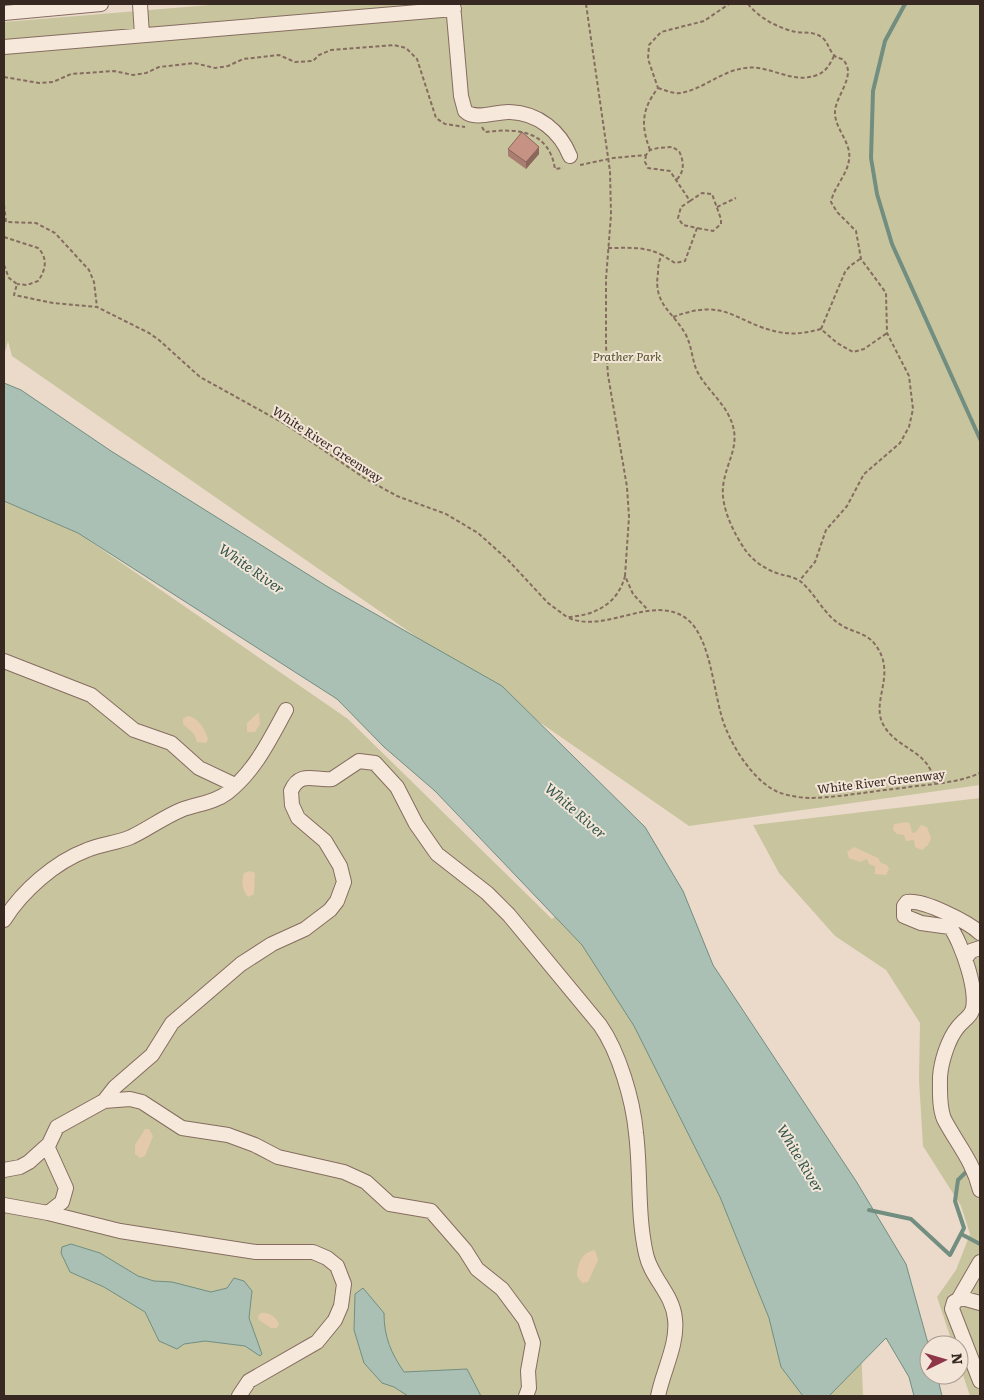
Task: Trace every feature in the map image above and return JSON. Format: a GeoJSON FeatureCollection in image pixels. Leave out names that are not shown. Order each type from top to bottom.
{"type":"FeatureCollection","features":[{"type":"Feature","properties":{"kind":"street"},"geometry":{"type":"LineString","coordinates":[[4,13],[101,4]]}},
{"type":"Feature","properties":{"kind":"street"},"geometry":{"type":"LineString","coordinates":[[140,4],[142,35]]}},
{"type":"Feature","properties":{"kind":"street"},"geometry":{"type":"LineString","coordinates":[[4,47],[453,6],[461,96],[465,111],[472,115],[510,112],[541,121],[558,134],[569,163]]}},
{"type":"Feature","properties":{"kind":"street"},"geometry":{"type":"LineString","coordinates":[[4,661],[91,695],[134,730],[171,743],[199,768],[235,785]]}},
{"type":"Feature","properties":{"kind":"street"},"geometry":{"type":"LineString","coordinates":[[4,920],[17,902],[36,884],[72,857],[90,849],[130,837],[179,811],[223,796],[255,765],[286,710]]}},
{"type":"Feature","properties":{"kind":"street"},"geometry":{"type":"LineString","coordinates":[[4,1170],[20,1167],[47,1146],[57,1127],[104,1101],[115,1087],[152,1055],[172,1023],[241,964],[272,944],[305,929],[330,910],[337,901],[344,882],[340,866],[325,841],[298,818],[292,805],[291,791],[301,778],[311,776],[332,779],[359,761],[375,763],[397,787],[416,824],[437,854],[487,893],[509,915],[600,1025],[611,1043],[635,1124],[643,1231],[648,1261],[669,1297],[675,1317],[674,1339],[658,1396]]}},
{"type":"Feature","properties":{"kind":"street"},"geometry":{"type":"LineString","coordinates":[[980,933],[971,926],[920,902],[907,902],[904,906],[904,916],[913,922],[950,927],[965,959],[973,990],[974,1006],[971,1013],[953,1035],[942,1068],[940,1097],[944,1117],[964,1149],[976,1174],[980,1190]]}},
{"type":"Feature","properties":{"kind":"street"},"geometry":{"type":"LineString","coordinates":[[965,959],[971,952],[980,948]]}},
{"type":"Feature","properties":{"kind":"street"},"geometry":{"type":"LineString","coordinates":[[104,1101],[130,1100],[142,1102],[182,1128],[228,1135],[255,1145],[278,1157],[344,1172],[366,1182],[390,1204],[430,1211],[465,1250],[477,1269],[502,1288],[524,1320],[533,1343],[528,1371],[529,1388],[526,1396]]}},
{"type":"Feature","properties":{"kind":"street"},"geometry":{"type":"LineString","coordinates":[[47,1146],[66,1188],[62,1202],[48,1213]]}},
{"type":"Feature","properties":{"kind":"street"},"geometry":{"type":"LineString","coordinates":[[4,1205],[48,1213],[120,1231],[256,1252],[313,1252],[333,1262],[343,1278],[344,1294],[335,1320],[317,1342],[249,1381],[239,1396]]}},
{"type":"Feature","properties":{"kind":"street"},"geometry":{"type":"LineString","coordinates":[[980,1262],[958,1300],[953,1305],[953,1315],[980,1381]]}},
{"type":"Feature","properties":{"kind":"street"},"geometry":{"type":"LineString","coordinates":[[958,1300],[962,1298],[980,1303]]}},
{"type":"Feature","properties":{"kind":"path"},"geometry":{"type":"LineString","coordinates":[[567,617],[589,614],[610,602],[620,591],[625,576],[629,517],[622,446],[610,384],[606,346],[606,279],[611,203],[608,160],[586,4]]}},
{"type":"Feature","properties":{"kind":"path"},"geometry":{"type":"LineString","coordinates":[[650,150],[643,133],[643,123],[658,88],[647,54],[652,39],[660,32],[704,21],[728,4]]}},
{"type":"Feature","properties":{"kind":"path"},"geometry":{"type":"LineString","coordinates":[[748,4],[758,16],[770,22],[794,31],[818,35],[826,41],[834,56],[842,59],[846,67],[845,86],[835,113],[850,155],[847,168],[832,202],[837,212],[856,230],[861,259],[886,293],[887,334],[901,358],[911,384],[913,409],[909,427],[896,447],[864,474],[847,506],[826,530],[815,562],[800,580]]}},
{"type":"Feature","properties":{"kind":"path"},"geometry":{"type":"LineString","coordinates":[[4,78],[39,83],[53,82],[71,74],[114,71],[127,75],[146,73],[159,66],[197,63],[211,68],[228,66],[243,59],[279,55],[295,62],[313,61],[319,55],[331,50],[394,45],[406,48],[417,59],[432,110],[440,121],[452,125],[482,127],[485,132],[523,131],[544,144],[552,155],[555,169],[569,163],[646,155]]}},
{"type":"Feature","properties":{"kind":"path"},"geometry":{"type":"LineString","coordinates":[[658,88],[680,93],[727,72],[745,68],[760,68],[797,77],[812,77],[826,70],[834,56]]}},
{"type":"Feature","properties":{"kind":"path"},"geometry":{"type":"LineString","coordinates":[[676,180],[683,169],[679,151],[672,147],[650,150],[646,155],[645,162],[648,168],[670,171],[676,180],[690,200]]}},
{"type":"Feature","properties":{"kind":"path"},"geometry":{"type":"LineString","coordinates":[[707,193],[714,197],[716,207],[722,219],[717,228],[710,231],[683,225],[678,218],[681,207],[690,200],[699,194],[707,193]]}},
{"type":"Feature","properties":{"kind":"path"},"geometry":{"type":"LineString","coordinates":[[716,207],[736,198]]}},
{"type":"Feature","properties":{"kind":"path"},"geometry":{"type":"LineString","coordinates":[[4,205],[6,222],[40,224],[50,229],[75,253],[92,275],[97,307]]}},
{"type":"Feature","properties":{"kind":"path"},"geometry":{"type":"LineString","coordinates":[[608,248],[652,249],[675,263],[686,261],[697,228]]}},
{"type":"Feature","properties":{"kind":"path"},"geometry":{"type":"LineString","coordinates":[[4,237],[38,248],[45,260],[45,268],[38,281],[27,285],[17,284]]}},
{"type":"Feature","properties":{"kind":"path"},"geometry":{"type":"LineString","coordinates":[[662,255],[657,275],[658,294],[665,310],[673,317],[687,339],[698,372],[727,413],[733,426],[734,450],[723,488],[727,512],[735,532],[753,560],[768,570],[800,580],[832,618],[846,628],[866,636],[878,648],[884,662],[885,674],[880,705],[881,720],[894,738],[921,756],[929,767],[935,784]]}},
{"type":"Feature","properties":{"kind":"path"},"geometry":{"type":"LineString","coordinates":[[821,329],[845,272],[850,266],[861,259]]}},
{"type":"Feature","properties":{"kind":"path","name":"White River Greenway"},"geometry":{"type":"LineString","coordinates":[[4,265],[9,278],[17,284],[14,295],[39,301],[97,307],[148,333],[160,340],[190,370],[214,387],[285,424],[382,489],[436,510],[478,533],[508,560],[544,599],[567,617],[582,622],[598,622],[648,610],[680,616],[695,629],[714,681],[726,730],[746,763],[762,782],[773,789],[793,796],[811,798],[935,784],[968,778],[980,773]]}},
{"type":"Feature","properties":{"kind":"path"},"geometry":{"type":"LineString","coordinates":[[673,317],[692,311],[720,310],[778,332],[802,334],[821,329]]}},
{"type":"Feature","properties":{"kind":"path"},"geometry":{"type":"LineString","coordinates":[[821,329],[844,348],[856,352],[887,334]]}},
{"type":"Feature","properties":{"kind":"path"},"geometry":{"type":"LineString","coordinates":[[625,576],[633,594],[648,610]]}},
{"type":"Feature","properties":{"kind":"green space","name":"Prather Park"},"geometry":{"type":"Polygon","coordinates":[[[222,4],[980,4],[980,785],[689,826],[12,356],[8,341],[4,356],[4,22],[222,4]]]}},
{"type":"Feature","properties":{"kind":"green space"},"geometry":{"type":"Polygon","coordinates":[[[4,501],[78,533],[348,719],[552,919],[573,901],[861,1343],[863,1396],[4,1396],[4,501]]]}},
{"type":"Feature","properties":{"kind":"green space"},"geometry":{"type":"Polygon","coordinates":[[[980,798],[980,1396],[970,1396],[966,1385],[969,1385],[969,1335],[950,1335],[937,1297],[956,1270],[970,1234],[961,1206],[923,1146],[919,1080],[920,1023],[886,970],[835,936],[779,873],[753,825],[980,798]]]}},
{"type":"Feature","properties":{"kind":"sand"},"geometry":{"type":"Polygon","coordinates":[[[259,712],[260,724],[255,732],[247,732],[247,723],[259,712]]]}},
{"type":"Feature","properties":{"kind":"sand"},"geometry":{"type":"Polygon","coordinates":[[[187,716],[201,724],[208,739],[206,743],[197,742],[194,734],[183,724],[183,719],[187,716]]]}},
{"type":"Feature","properties":{"kind":"sand"},"geometry":{"type":"Polygon","coordinates":[[[907,822],[910,824],[912,833],[916,832],[921,825],[927,827],[931,838],[928,845],[922,850],[915,847],[914,840],[906,841],[904,835],[897,834],[893,830],[894,824],[907,822]]]}},
{"type":"Feature","properties":{"kind":"sand"},"geometry":{"type":"Polygon","coordinates":[[[854,847],[878,858],[881,863],[887,865],[889,869],[886,875],[875,874],[875,866],[869,864],[867,859],[860,862],[849,858],[847,852],[854,847]]]}},
{"type":"Feature","properties":{"kind":"sand"},"geometry":{"type":"Polygon","coordinates":[[[250,871],[255,873],[254,894],[248,897],[243,889],[243,880],[244,873],[250,871]]]}},
{"type":"Feature","properties":{"kind":"sand"},"geometry":{"type":"Polygon","coordinates":[[[145,1129],[149,1129],[153,1136],[145,1156],[140,1158],[135,1154],[135,1145],[145,1129]]]}},
{"type":"Feature","properties":{"kind":"sand"},"geometry":{"type":"Polygon","coordinates":[[[595,1250],[598,1260],[588,1282],[582,1283],[577,1276],[579,1263],[587,1253],[595,1250]]]}},
{"type":"Feature","properties":{"kind":"sand"},"geometry":{"type":"Polygon","coordinates":[[[261,1313],[274,1317],[279,1324],[277,1328],[271,1328],[259,1320],[258,1316],[261,1313]]]}},
{"type":"Feature","properties":{"kind":"water","name":"White River"},"geometry":{"type":"Polygon","coordinates":[[[4,383],[21,390],[111,451],[328,587],[502,686],[645,827],[683,891],[713,965],[856,1181],[906,1264],[926,1335],[919,1335],[919,1385],[939,1385],[942,1396],[914,1396],[909,1377],[886,1338],[829,1396],[803,1396],[781,1367],[769,1318],[720,1197],[634,1026],[582,945],[435,791],[384,747],[337,699],[78,533],[4,501],[4,383]]]}},
{"type":"Feature","properties":{"kind":"water"},"geometry":{"type":"Polygon","coordinates":[[[71,1244],[100,1253],[138,1276],[154,1281],[172,1282],[211,1292],[227,1288],[234,1278],[244,1281],[252,1291],[249,1318],[262,1354],[260,1356],[245,1346],[205,1341],[184,1344],[177,1349],[159,1341],[145,1312],[104,1287],[70,1272],[61,1253],[62,1247],[71,1244]]]}},
{"type":"Feature","properties":{"kind":"water"},"geometry":{"type":"Polygon","coordinates":[[[363,1288],[384,1313],[385,1330],[389,1344],[404,1372],[467,1369],[481,1396],[408,1396],[394,1387],[382,1383],[364,1363],[354,1330],[355,1294],[363,1288]]]}},
{"type":"Feature","properties":{"kind":"building"},"geometry":{"type":"Polygon","coordinates":[[[522,132],[539,147],[526,162],[508,149],[522,132]]]}},
{"type":"Feature","properties":{"kind":"waterway"},"geometry":{"type":"LineString","coordinates":[[905,4],[885,41],[873,91],[871,158],[877,194],[892,244],[980,439]]}},
{"type":"Feature","properties":{"kind":"waterway"},"geometry":{"type":"LineString","coordinates":[[869,1210],[911,1219],[950,1255],[964,1228],[955,1201],[958,1180],[969,1169]]}},
{"type":"Feature","properties":{"kind":"waterway"},"geometry":{"type":"LineString","coordinates":[[961,1234],[980,1244]]}}]}
